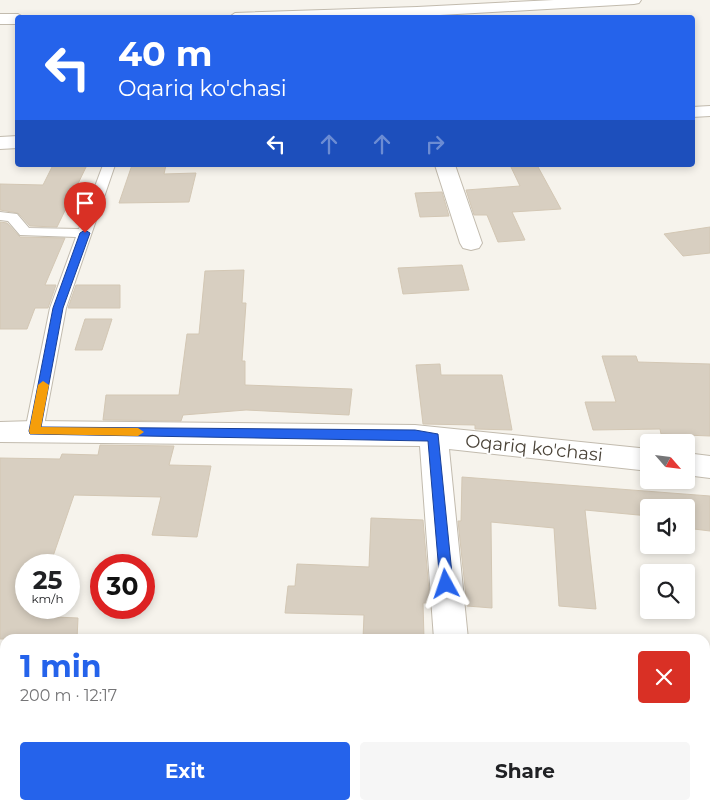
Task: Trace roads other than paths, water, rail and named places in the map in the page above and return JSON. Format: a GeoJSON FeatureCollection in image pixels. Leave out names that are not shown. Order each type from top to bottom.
{"type":"FeatureCollection","features":[{"type":"Feature","properties":{"kind":"street"},"geometry":{"type":"LineString","coordinates":[[298,0],[298,15]]}},
{"type":"Feature","properties":{"kind":"street"},"geometry":{"type":"LineString","coordinates":[[426,15],[634,0]]}},
{"type":"Feature","properties":{"kind":"street"},"geometry":{"type":"LineString","coordinates":[[0,19],[15,19]]}},
{"type":"Feature","properties":{"kind":"street"},"geometry":{"type":"LineString","coordinates":[[695,112],[710,111]]}},
{"type":"Feature","properties":{"kind":"street"},"geometry":{"type":"LineString","coordinates":[[0,143],[15,142]]}},
{"type":"Feature","properties":{"kind":"street"},"geometry":{"type":"LineString","coordinates":[[446,167],[471,243]]}},
{"type":"Feature","properties":{"kind":"street","name":"Oqariq ko'chasi"},"geometry":{"type":"LineString","coordinates":[[0,432],[415,435],[640,459]]}},
{"type":"Feature","properties":{"kind":"street"},"geometry":{"type":"LineString","coordinates":[[434,437],[451,634]]}},
{"type":"Feature","properties":{"kind":"street"},"geometry":{"type":"LineString","coordinates":[[695,465],[710,467]]}},
{"type":"Feature","properties":{"kind":"lane"},"geometry":{"type":"LineString","coordinates":[[34,431],[58,308],[108,167]]}},
{"type":"Feature","properties":{"kind":"lane"},"geometry":{"type":"LineString","coordinates":[[0,216],[12,217],[24,232],[85,233]]}}]}
